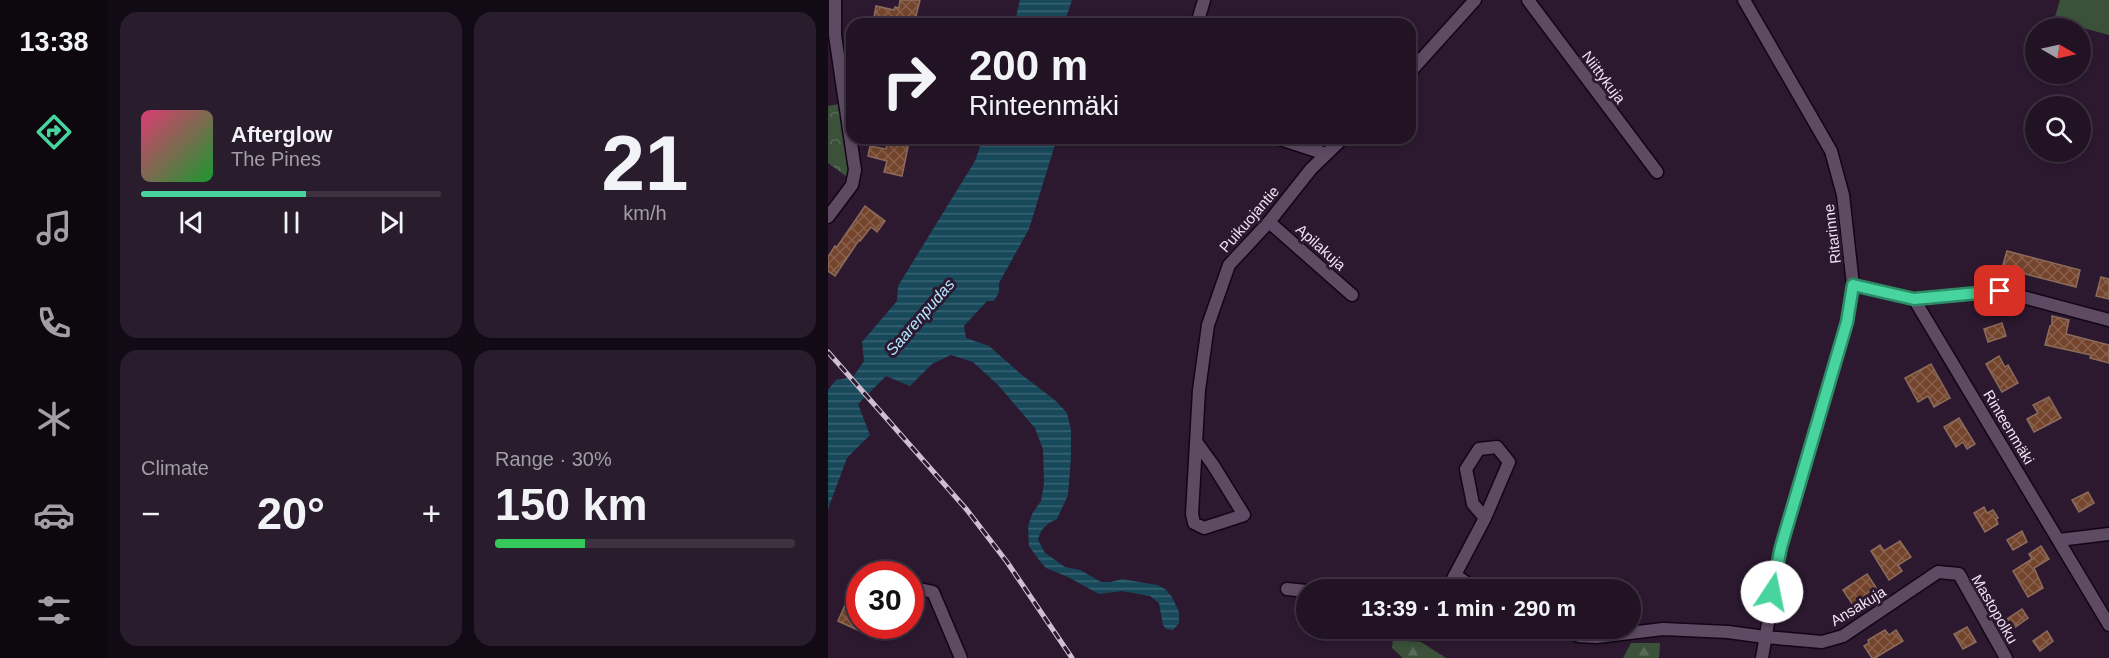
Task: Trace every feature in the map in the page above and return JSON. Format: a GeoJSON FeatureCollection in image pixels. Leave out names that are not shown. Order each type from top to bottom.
{"type":"FeatureCollection","features":[{"type":"Feature","properties":{"kind":"street"},"geometry":{"type":"LineString","coordinates":[[835,0],[835,35],[846,109]]}},
{"type":"Feature","properties":{"kind":"street"},"geometry":{"type":"LineString","coordinates":[[1199,18],[1204,0]]}},
{"type":"Feature","properties":{"kind":"street"},"geometry":{"type":"LineString","coordinates":[[1416,65],[1475,0]]}},
{"type":"Feature","properties":{"kind":"street","name":"Niittykuja"},"geometry":{"type":"LineString","coordinates":[[1528,0],[1657,172]]}},
{"type":"Feature","properties":{"kind":"street","name":"Ritarinne"},"geometry":{"type":"LineString","coordinates":[[1744,0],[1831,151],[1843,195],[1853,285],[1847,322],[1781,547],[1762,658]]}},
{"type":"Feature","properties":{"kind":"street"},"geometry":{"type":"LineString","coordinates":[[828,218],[852,185],[855,170],[851,144]]}},
{"type":"Feature","properties":{"kind":"street"},"geometry":{"type":"LineString","coordinates":[[1295,144],[1326,154]]}},
{"type":"Feature","properties":{"kind":"street","name":"Puikuojantie"},"geometry":{"type":"LineString","coordinates":[[1197,443],[1244,515],[1204,528],[1194,523],[1192,514],[1199,390],[1208,325],[1229,265],[1269,222],[1311,169],[1337,144]]}},
{"type":"Feature","properties":{"kind":"street","name":"Apilakuja"},"geometry":{"type":"LineString","coordinates":[[1269,222],[1352,295]]}},
{"type":"Feature","properties":{"kind":"street"},"geometry":{"type":"LineString","coordinates":[[1853,285],[1914,299],[2000,291],[2109,320]]}},
{"type":"Feature","properties":{"kind":"street","name":"Rinteenmäki"},"geometry":{"type":"LineString","coordinates":[[1914,299],[2109,625]]}},
{"type":"Feature","properties":{"kind":"street"},"geometry":{"type":"LineString","coordinates":[[1453,579],[1485,518],[1509,462],[1497,447],[1479,449],[1466,469],[1473,504],[1485,518]]}},
{"type":"Feature","properties":{"kind":"street"},"geometry":{"type":"LineString","coordinates":[[2059,540],[2109,534]]}},
{"type":"Feature","properties":{"kind":"street","name":"Ansakuja"},"geometry":{"type":"LineString","coordinates":[[1641,631],[1663,629],[1728,632],[1822,642],[1843,636],[1938,572],[1959,574]]}},
{"type":"Feature","properties":{"kind":"street","name":"Mastopolku"},"geometry":{"type":"LineString","coordinates":[[1959,574],[2006,658]]}},
{"type":"Feature","properties":{"kind":"street"},"geometry":{"type":"LineString","coordinates":[[1455,575],[1461,579]]}},
{"type":"Feature","properties":{"kind":"street"},"geometry":{"type":"LineString","coordinates":[[924,589],[933,591],[961,658]]}},
{"type":"Feature","properties":{"kind":"street"},"geometry":{"type":"LineString","coordinates":[[1287,589],[1296,590]]}},
{"type":"Feature","properties":{"kind":"green space"},"geometry":{"type":"Polygon","coordinates":[[[2060,0],[2109,0],[2109,35],[2091,30],[2091,18],[2055,18],[2060,0]]]}},
{"type":"Feature","properties":{"kind":"green space"},"geometry":{"type":"Polygon","coordinates":[[[839,104],[848,166],[847,177],[828,163],[828,106],[839,104]]]}},
{"type":"Feature","properties":{"kind":"green space"},"geometry":{"type":"Polygon","coordinates":[[[1393,640],[1421,642],[1446,658],[1403,658],[1392,648],[1393,640]]]}},
{"type":"Feature","properties":{"kind":"green space"},"geometry":{"type":"Polygon","coordinates":[[[1631,643],[1660,643],[1659,658],[1623,658],[1631,643]]]}},
{"type":"Feature","properties":{"kind":"water"},"geometry":{"type":"Polygon","coordinates":[[[1020,0],[1072,0],[1066,18],[1016,17],[1020,0]]]}},
{"type":"Feature","properties":{"kind":"water","name":"Saarenpudas"},"geometry":{"type":"Polygon","coordinates":[[[981,144],[1055,144],[1029,229],[999,283],[999,292],[994,301],[987,301],[964,326],[966,338],[989,346],[1056,401],[1067,413],[1071,430],[1068,495],[1057,519],[1044,527],[1038,540],[1045,553],[1065,567],[1080,570],[1101,582],[1122,579],[1157,585],[1165,589],[1172,597],[1179,612],[1179,623],[1173,630],[1166,629],[1163,625],[1159,603],[1150,596],[1122,591],[1099,594],[1046,568],[1039,560],[1029,546],[1028,526],[1032,514],[1041,501],[1044,483],[1043,449],[1035,428],[998,385],[973,362],[951,355],[932,364],[910,386],[886,376],[858,404],[870,435],[847,458],[828,509],[828,390],[836,380],[853,377],[864,361],[862,342],[897,301],[898,286],[975,161],[981,144]]]}},
{"type":"Feature","properties":{"kind":"building"},"geometry":{"type":"Polygon","coordinates":[[[900,0],[920,0],[916,18],[874,17],[876,6],[894,10],[895,7],[899,8],[900,0]]]}},
{"type":"Feature","properties":{"kind":"building"},"geometry":{"type":"Polygon","coordinates":[[[887,144],[906,144],[908,147],[902,176],[884,172],[887,161],[868,156],[870,146],[886,149],[887,144]]]}},
{"type":"Feature","properties":{"kind":"building"},"geometry":{"type":"Polygon","coordinates":[[[865,206],[885,221],[877,232],[871,227],[859,240],[835,276],[828,271],[828,257],[865,206]]]}},
{"type":"Feature","properties":{"kind":"building"},"geometry":{"type":"Polygon","coordinates":[[[2007,251],[2080,270],[2076,287],[2002,268],[2007,251]]]}},
{"type":"Feature","properties":{"kind":"building"},"geometry":{"type":"Polygon","coordinates":[[[2101,277],[2109,279],[2109,299],[2096,296],[2101,277]]]}},
{"type":"Feature","properties":{"kind":"building"},"geometry":{"type":"Polygon","coordinates":[[[2052,316],[2069,320],[2066,334],[2109,345],[2109,363],[2090,358],[2091,355],[2045,345],[2052,325],[2052,316]]]}},
{"type":"Feature","properties":{"kind":"building"},"geometry":{"type":"Polygon","coordinates":[[[2002,323],[2006,336],[1988,342],[1984,329],[2002,323]]]}},
{"type":"Feature","properties":{"kind":"building"},"geometry":{"type":"Polygon","coordinates":[[[1999,356],[2005,367],[2008,365],[2018,383],[2002,392],[1986,364],[1999,356]]]}},
{"type":"Feature","properties":{"kind":"building"},"geometry":{"type":"Polygon","coordinates":[[[1931,364],[1950,398],[1934,407],[1928,396],[1918,402],[1905,378],[1931,364]]]}},
{"type":"Feature","properties":{"kind":"building"},"geometry":{"type":"Polygon","coordinates":[[[2049,397],[2061,418],[2034,432],[2027,419],[2038,413],[2033,405],[2049,397]]]}},
{"type":"Feature","properties":{"kind":"building"},"geometry":{"type":"Polygon","coordinates":[[[1959,418],[1975,444],[1967,449],[1963,442],[1956,447],[1944,427],[1959,418]]]}},
{"type":"Feature","properties":{"kind":"building"},"geometry":{"type":"Polygon","coordinates":[[[2088,492],[2094,503],[2079,512],[2072,500],[2088,492]]]}},
{"type":"Feature","properties":{"kind":"building"},"geometry":{"type":"Polygon","coordinates":[[[1984,507],[1987,513],[1993,510],[1998,518],[1996,519],[1998,524],[1985,532],[1974,513],[1984,507]]]}},
{"type":"Feature","properties":{"kind":"building"},"geometry":{"type":"Polygon","coordinates":[[[2022,531],[2027,542],[2013,550],[2007,540],[2022,531]]]}},
{"type":"Feature","properties":{"kind":"building"},"geometry":{"type":"Polygon","coordinates":[[[1900,541],[1911,557],[1898,565],[1902,571],[1889,580],[1871,551],[1880,545],[1884,551],[1900,541]]]}},
{"type":"Feature","properties":{"kind":"building"},"geometry":{"type":"Polygon","coordinates":[[[2041,546],[2049,559],[2034,568],[2043,588],[2028,597],[2013,571],[2032,559],[2029,554],[2041,546]]]}},
{"type":"Feature","properties":{"kind":"building"},"geometry":{"type":"Polygon","coordinates":[[[1867,574],[1877,589],[1853,605],[1843,590],[1867,574]]]}},
{"type":"Feature","properties":{"kind":"building"},"geometry":{"type":"Polygon","coordinates":[[[846,603],[846,625],[838,621],[846,603]]]}},
{"type":"Feature","properties":{"kind":"building"},"geometry":{"type":"Polygon","coordinates":[[[2022,609],[2028,618],[2014,628],[2007,619],[2022,609]]]}},
{"type":"Feature","properties":{"kind":"building"},"geometry":{"type":"Polygon","coordinates":[[[1967,627],[1976,642],[1963,649],[1954,634],[1967,627]]]}},
{"type":"Feature","properties":{"kind":"building"},"geometry":{"type":"Polygon","coordinates":[[[1885,630],[1889,635],[1896,630],[1903,641],[1872,658],[1864,646],[1869,643],[1868,640],[1885,630]]]}},
{"type":"Feature","properties":{"kind":"building"},"geometry":{"type":"Polygon","coordinates":[[[2047,631],[2053,641],[2040,651],[2033,641],[2047,631]]]}},
{"type":"Feature","properties":{"kind":"railway"},"geometry":{"type":"LineString","coordinates":[[828,352],[967,510],[1007,562],[1072,658]]}},
{"type":"Feature","properties":{"kind":"route"},"geometry":{"type":"LineString","coordinates":[[1772,592],[1781,547],[1847,322],[1853,285],[1914,299],[2000,291]]}}]}
